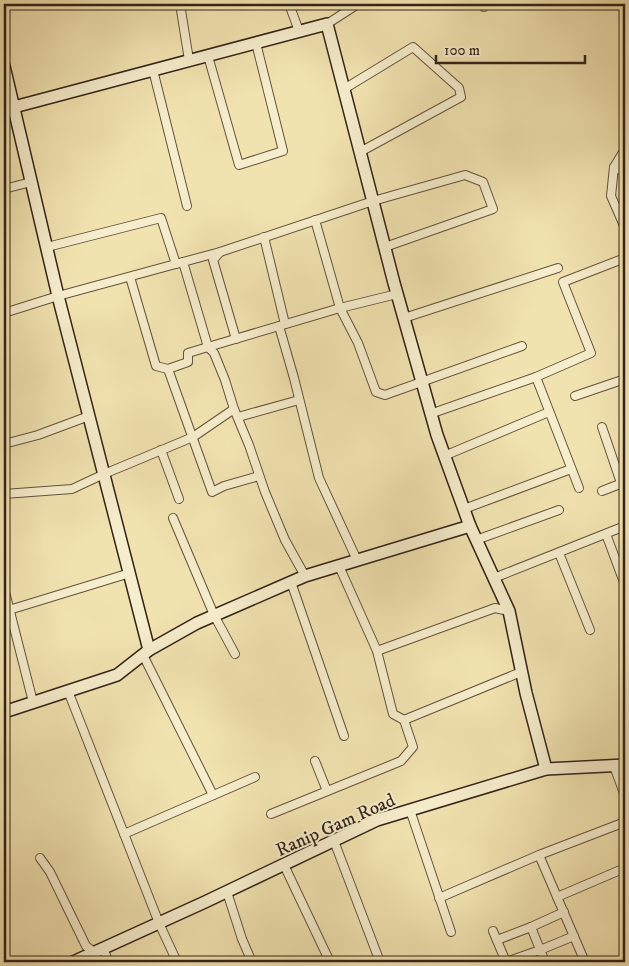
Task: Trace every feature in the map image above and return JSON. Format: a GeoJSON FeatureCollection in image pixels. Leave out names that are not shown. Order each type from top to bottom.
{"type":"FeatureCollection","features":[{"type":"Feature","properties":{"kind":"street"},"geometry":{"type":"LineString","coordinates":[[180,4],[189,60]]}},
{"type":"Feature","properties":{"kind":"street"},"geometry":{"type":"LineString","coordinates":[[289,4],[299,32]]}},
{"type":"Feature","properties":{"kind":"street"},"geometry":{"type":"LineString","coordinates":[[9,109],[327,24],[358,4]]}},
{"type":"Feature","properties":{"kind":"street"},"geometry":{"type":"LineString","coordinates":[[327,24],[384,247],[430,414],[470,526],[508,611],[546,770]]}},
{"type":"Feature","properties":{"kind":"street"},"geometry":{"type":"LineString","coordinates":[[208,56],[239,165],[283,151],[256,43]]}},
{"type":"Feature","properties":{"kind":"street"},"geometry":{"type":"LineString","coordinates":[[344,89],[413,47],[459,88],[461,97],[360,152]]}},
{"type":"Feature","properties":{"kind":"street"},"geometry":{"type":"LineString","coordinates":[[4,66],[9,109],[32,182],[58,296],[130,573],[146,652],[213,795]]}},
{"type":"Feature","properties":{"kind":"street"},"geometry":{"type":"LineString","coordinates":[[153,70],[187,206]]}},
{"type":"Feature","properties":{"kind":"street"},"geometry":{"type":"LineString","coordinates":[[625,149],[614,167],[611,196],[625,228]]}},
{"type":"Feature","properties":{"kind":"street"},"geometry":{"type":"LineString","coordinates":[[614,167],[625,172]]}},
{"type":"Feature","properties":{"kind":"street"},"geometry":{"type":"LineString","coordinates":[[4,313],[58,296],[220,252],[372,201],[465,175],[483,182],[493,209],[384,247]]}},
{"type":"Feature","properties":{"kind":"street"},"geometry":{"type":"LineString","coordinates":[[4,189],[32,182]]}},
{"type":"Feature","properties":{"kind":"street"},"geometry":{"type":"LineString","coordinates":[[47,247],[161,218],[179,263],[208,347],[214,353],[225,380],[265,492],[285,540],[305,576]]}},
{"type":"Feature","properties":{"kind":"street"},"geometry":{"type":"LineString","coordinates":[[315,220],[340,308],[358,343],[376,392],[385,395],[522,346]]}},
{"type":"Feature","properties":{"kind":"street"},"geometry":{"type":"LineString","coordinates":[[264,237],[299,400],[319,478],[357,560]]}},
{"type":"Feature","properties":{"kind":"street"},"geometry":{"type":"LineString","coordinates":[[220,252],[213,260],[236,339]]}},
{"type":"Feature","properties":{"kind":"street"},"geometry":{"type":"LineString","coordinates":[[430,414],[536,377],[590,352],[563,282],[625,258]]}},
{"type":"Feature","properties":{"kind":"street"},"geometry":{"type":"LineString","coordinates":[[404,318],[558,268]]}},
{"type":"Feature","properties":{"kind":"street"},"geometry":{"type":"LineString","coordinates":[[130,276],[156,366],[168,368],[188,362],[188,353],[340,308],[397,294]]}},
{"type":"Feature","properties":{"kind":"street"},"geometry":{"type":"LineString","coordinates":[[168,368],[212,492],[224,486],[259,476]]}},
{"type":"Feature","properties":{"kind":"street"},"geometry":{"type":"LineString","coordinates":[[536,377],[579,488]]}},
{"type":"Feature","properties":{"kind":"street"},"geometry":{"type":"LineString","coordinates":[[575,396],[625,379]]}},
{"type":"Feature","properties":{"kind":"street"},"geometry":{"type":"LineString","coordinates":[[4,494],[72,489],[193,437],[236,413],[299,400]]}},
{"type":"Feature","properties":{"kind":"street"},"geometry":{"type":"LineString","coordinates":[[444,456],[550,412]]}},
{"type":"Feature","properties":{"kind":"street"},"geometry":{"type":"LineString","coordinates":[[4,444],[38,435],[89,416]]}},
{"type":"Feature","properties":{"kind":"street"},"geometry":{"type":"LineString","coordinates":[[602,427],[623,483],[602,491]]}},
{"type":"Feature","properties":{"kind":"street"},"geometry":{"type":"LineString","coordinates":[[161,450],[180,499]]}},
{"type":"Feature","properties":{"kind":"street"},"geometry":{"type":"LineString","coordinates":[[464,509],[571,468]]}},
{"type":"Feature","properties":{"kind":"street"},"geometry":{"type":"LineString","coordinates":[[476,540],[559,510]]}},
{"type":"Feature","properties":{"kind":"street"},"geometry":{"type":"LineString","coordinates":[[173,518],[214,616],[235,654]]}},
{"type":"Feature","properties":{"kind":"street"},"geometry":{"type":"LineString","coordinates":[[4,712],[117,675],[146,652],[197,623],[305,576],[470,526]]}},
{"type":"Feature","properties":{"kind":"street"},"geometry":{"type":"LineString","coordinates":[[494,578],[625,526]]}},
{"type":"Feature","properties":{"kind":"street"},"geometry":{"type":"LineString","coordinates":[[606,534],[625,585]]}},
{"type":"Feature","properties":{"kind":"street"},"geometry":{"type":"LineString","coordinates":[[559,553],[590,630]]}},
{"type":"Feature","properties":{"kind":"street"},"geometry":{"type":"LineString","coordinates":[[271,814],[400,761],[413,747],[404,720],[393,714],[377,651],[338,566]]}},
{"type":"Feature","properties":{"kind":"street"},"geometry":{"type":"LineString","coordinates":[[9,610],[130,573]]}},
{"type":"Feature","properties":{"kind":"street"},"geometry":{"type":"LineString","coordinates":[[291,582],[344,736]]}},
{"type":"Feature","properties":{"kind":"street"},"geometry":{"type":"LineString","coordinates":[[4,588],[33,702]]}},
{"type":"Feature","properties":{"kind":"street"},"geometry":{"type":"LineString","coordinates":[[377,651],[495,608],[508,611]]}},
{"type":"Feature","properties":{"kind":"street"},"geometry":{"type":"LineString","coordinates":[[404,720],[522,672]]}},
{"type":"Feature","properties":{"kind":"street"},"geometry":{"type":"LineString","coordinates":[[68,691],[159,923],[177,962]]}},
{"type":"Feature","properties":{"kind":"street"},"geometry":{"type":"LineString","coordinates":[[316,761],[327,791]]}},
{"type":"Feature","properties":{"kind":"street"},"geometry":{"type":"LineString","coordinates":[[620,766],[625,796]]}},
{"type":"Feature","properties":{"kind":"street","name":"Ranip Gam Road"},"geometry":{"type":"LineString","coordinates":[[73,962],[227,892],[377,820],[546,770],[620,766]]}},
{"type":"Feature","properties":{"kind":"street"},"geometry":{"type":"LineString","coordinates":[[124,834],[255,777]]}},
{"type":"Feature","properties":{"kind":"street"},"geometry":{"type":"LineString","coordinates":[[410,810],[450,932]]}},
{"type":"Feature","properties":{"kind":"street"},"geometry":{"type":"LineString","coordinates":[[439,898],[539,855],[625,822]]}},
{"type":"Feature","properties":{"kind":"street"},"geometry":{"type":"LineString","coordinates":[[334,841],[380,962]]}},
{"type":"Feature","properties":{"kind":"street"},"geometry":{"type":"LineString","coordinates":[[539,855],[584,962]]}},
{"type":"Feature","properties":{"kind":"street"},"geometry":{"type":"LineString","coordinates":[[40,858],[50,872],[86,946],[99,951],[110,962]]}},
{"type":"Feature","properties":{"kind":"street"},"geometry":{"type":"LineString","coordinates":[[284,864],[330,962]]}},
{"type":"Feature","properties":{"kind":"street"},"geometry":{"type":"LineString","coordinates":[[557,897],[625,868]]}},
{"type":"Feature","properties":{"kind":"street"},"geometry":{"type":"LineString","coordinates":[[227,892],[242,939],[252,962]]}},
{"type":"Feature","properties":{"kind":"street"},"geometry":{"type":"LineString","coordinates":[[497,940],[564,912]]}},
{"type":"Feature","properties":{"kind":"street"},"geometry":{"type":"LineString","coordinates":[[531,927],[545,962]]}},
{"type":"Feature","properties":{"kind":"street"},"geometry":{"type":"LineString","coordinates":[[493,931],[506,962],[574,936]]}}]}
